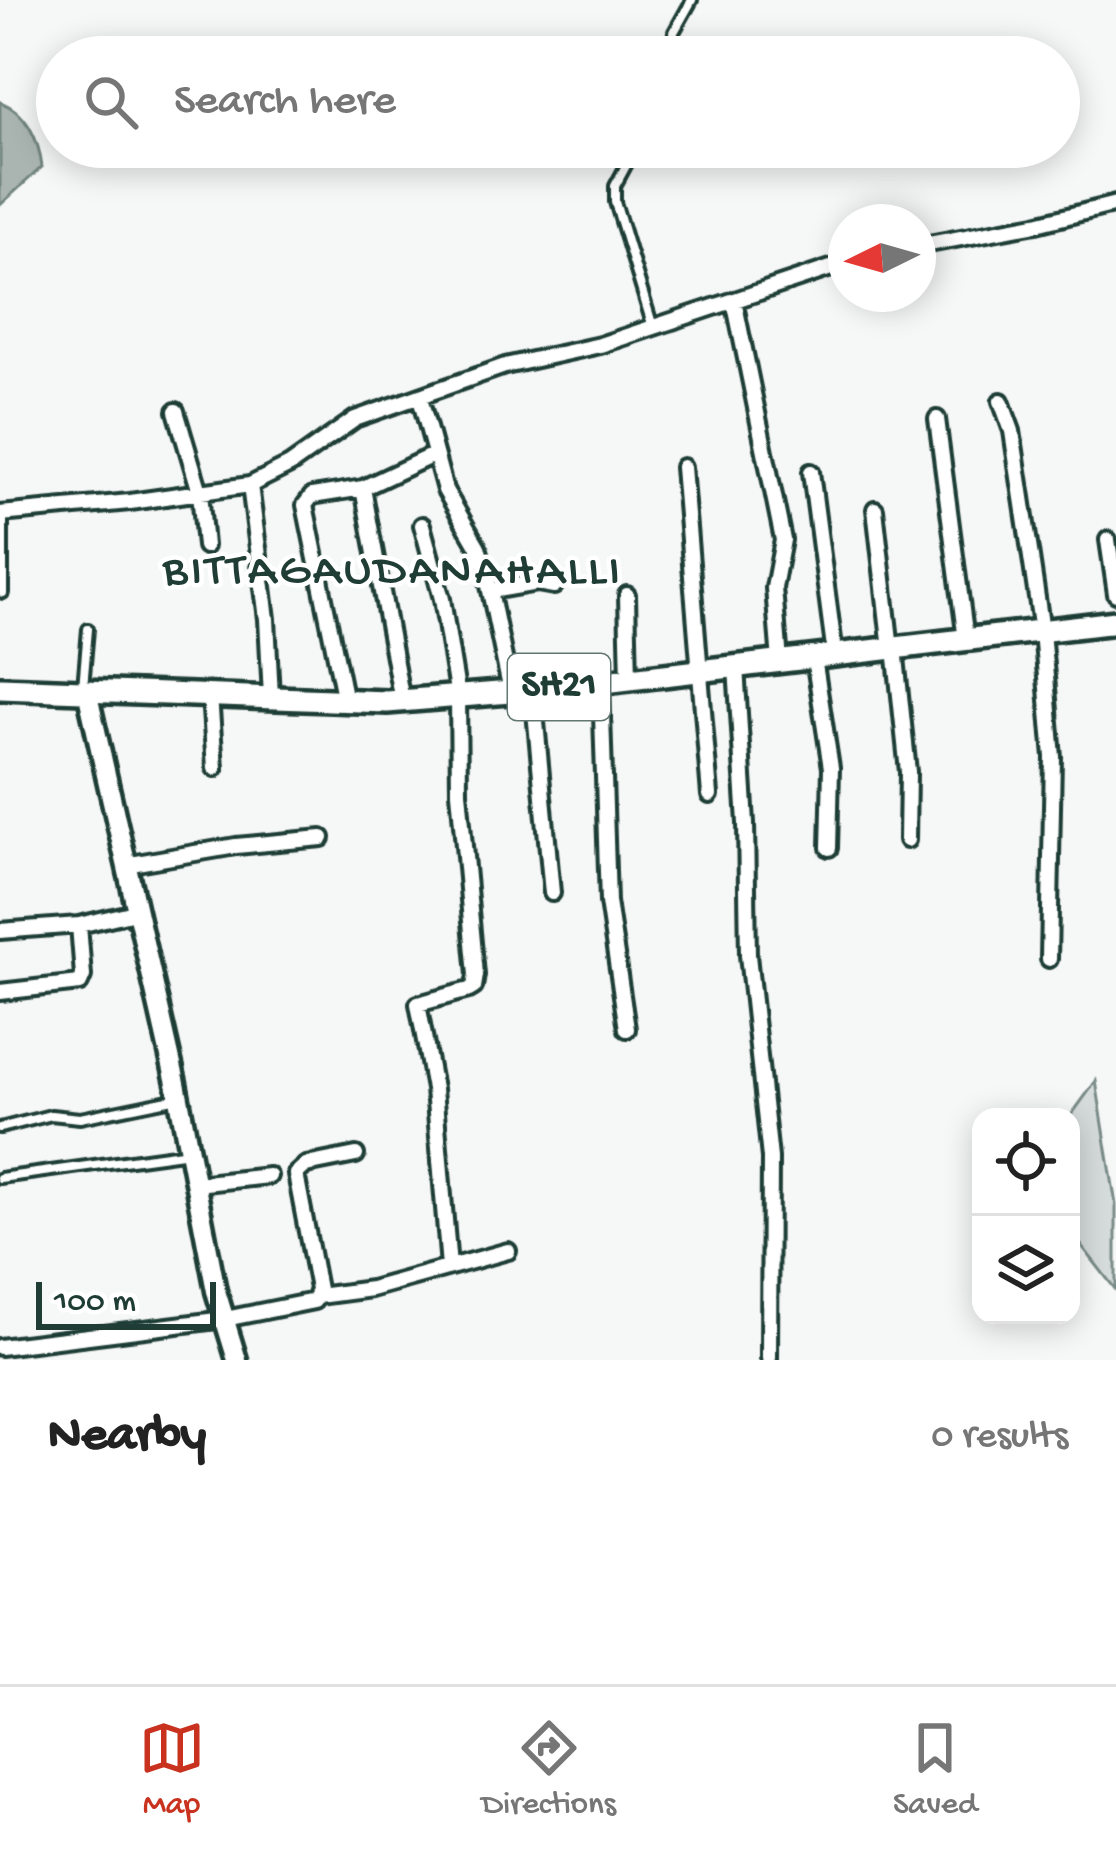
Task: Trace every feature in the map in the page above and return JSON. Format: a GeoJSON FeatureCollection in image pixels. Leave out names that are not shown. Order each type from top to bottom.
{"type":"FeatureCollection","features":[{"type":"Feature","properties":{"kind":"main road","name":"SH21"},"geometry":{"type":"LineString","coordinates":[[0,688],[402,701],[1116,622]]}},
{"type":"Feature","properties":{"kind":"street"},"geometry":{"type":"LineString","coordinates":[[936,243],[1116,204]]}},
{"type":"Feature","properties":{"kind":"street"},"geometry":{"type":"LineString","coordinates":[[2,514],[250,484],[290,465],[350,421],[505,366],[595,346],[828,269]]}},
{"type":"Feature","properties":{"kind":"street"},"geometry":{"type":"LineString","coordinates":[[734,300],[783,540],[773,588],[780,662]]}},
{"type":"Feature","properties":{"kind":"street"},"geometry":{"type":"LineString","coordinates":[[420,398],[445,490],[478,547],[522,691],[552,893]]}},
{"type":"Feature","properties":{"kind":"street"},"geometry":{"type":"LineString","coordinates":[[1001,401],[1012,431],[1042,631],[1053,757],[1049,959]]}},
{"type":"Feature","properties":{"kind":"street"},"geometry":{"type":"LineString","coordinates":[[176,411],[200,492],[205,546]]}},
{"type":"Feature","properties":{"kind":"street"},"geometry":{"type":"LineString","coordinates":[[937,419],[966,640]]}},
{"type":"Feature","properties":{"kind":"street"},"geometry":{"type":"LineString","coordinates":[[345,700],[304,505],[312,496],[363,488],[435,454]]}},
{"type":"Feature","properties":{"kind":"street"},"geometry":{"type":"LineString","coordinates":[[683,467],[710,795]]}},
{"type":"Feature","properties":{"kind":"street"},"geometry":{"type":"LineString","coordinates":[[812,472],[831,768],[829,848]]}},
{"type":"Feature","properties":{"kind":"street"},"geometry":{"type":"LineString","coordinates":[[250,484],[267,619],[271,698]]}},
{"type":"Feature","properties":{"kind":"street"},"geometry":{"type":"LineString","coordinates":[[363,488],[402,701]]}},
{"type":"Feature","properties":{"kind":"street"},"geometry":{"type":"LineString","coordinates":[[874,509],[908,772],[907,840]]}},
{"type":"Feature","properties":{"kind":"street"},"geometry":{"type":"LineString","coordinates":[[422,525],[442,599],[458,697],[459,792],[476,982],[469,990],[418,1004],[434,1089],[448,1267]]}},
{"type":"Feature","properties":{"kind":"street"},"geometry":{"type":"LineString","coordinates":[[1108,540],[1116,594]]}},
{"type":"Feature","properties":{"kind":"street"},"geometry":{"type":"LineString","coordinates":[[490,591],[537,583],[554,586]]}},
{"type":"Feature","properties":{"kind":"street"},"geometry":{"type":"LineString","coordinates":[[627,595],[629,679]]}},
{"type":"Feature","properties":{"kind":"street"},"geometry":{"type":"LineString","coordinates":[[736,667],[748,955],[770,1158],[769,1358]]}},
{"type":"Feature","properties":{"kind":"street"},"geometry":{"type":"LineString","coordinates":[[602,682],[607,888],[627,1029]]}},
{"type":"Feature","properties":{"kind":"street"},"geometry":{"type":"LineString","coordinates":[[85,691],[237,1360]]}},
{"type":"Feature","properties":{"kind":"street"},"geometry":{"type":"LineString","coordinates":[[210,695],[215,768]]}},
{"type":"Feature","properties":{"kind":"street"},"geometry":{"type":"LineString","coordinates":[[125,865],[236,846],[322,838]]}},
{"type":"Feature","properties":{"kind":"street"},"geometry":{"type":"LineString","coordinates":[[0,931],[79,925],[135,912]]}},
{"type":"Feature","properties":{"kind":"street"},"geometry":{"type":"LineString","coordinates":[[0,992],[80,982],[79,925]]}},
{"type":"Feature","properties":{"kind":"street"},"geometry":{"type":"LineString","coordinates":[[318,1296],[296,1174],[306,1165],[356,1155]]}},
{"type":"Feature","properties":{"kind":"street"},"geometry":{"type":"LineString","coordinates":[[196,1184],[269,1175]]}},
{"type":"Feature","properties":{"kind":"street"},"geometry":{"type":"LineString","coordinates":[[0,1347],[306,1304],[318,1296],[371,1289],[508,1251]]}},
{"type":"Feature","properties":{"kind":"lane"},"geometry":{"type":"LineString","coordinates":[[673,36],[692,0]]}},
{"type":"Feature","properties":{"kind":"lane"},"geometry":{"type":"LineString","coordinates":[[625,168],[614,202],[653,327]]}},
{"type":"Feature","properties":{"kind":"lane"},"geometry":{"type":"LineString","coordinates":[[2,514],[4,593]]}},
{"type":"Feature","properties":{"kind":"lane"},"geometry":{"type":"LineString","coordinates":[[85,691],[88,629]]}},
{"type":"Feature","properties":{"kind":"lane"},"geometry":{"type":"LineString","coordinates":[[0,1128],[51,1115],[80,1118],[179,1098]]}},
{"type":"Feature","properties":{"kind":"lane"},"geometry":{"type":"LineString","coordinates":[[0,1178],[190,1151]]}},
{"type":"Feature","properties":{"kind":"shaded area"},"geometry":{"type":"Polygon","coordinates":[[[0,102],[30,128],[36,142],[36,168],[41,168],[0,205],[0,102]]]}},
{"type":"Feature","properties":{"kind":"shaded area"},"geometry":{"type":"Polygon","coordinates":[[[1096,1081],[1116,1205],[1116,1290],[1080,1244],[1080,1108],[1076,1108],[1096,1081]]]}},
{"type":"Feature","properties":{"kind":"district","name":"BITTAGAUDANAHALLI"},"geometry":{"type":"Point","coordinates":[393,573]}}]}
